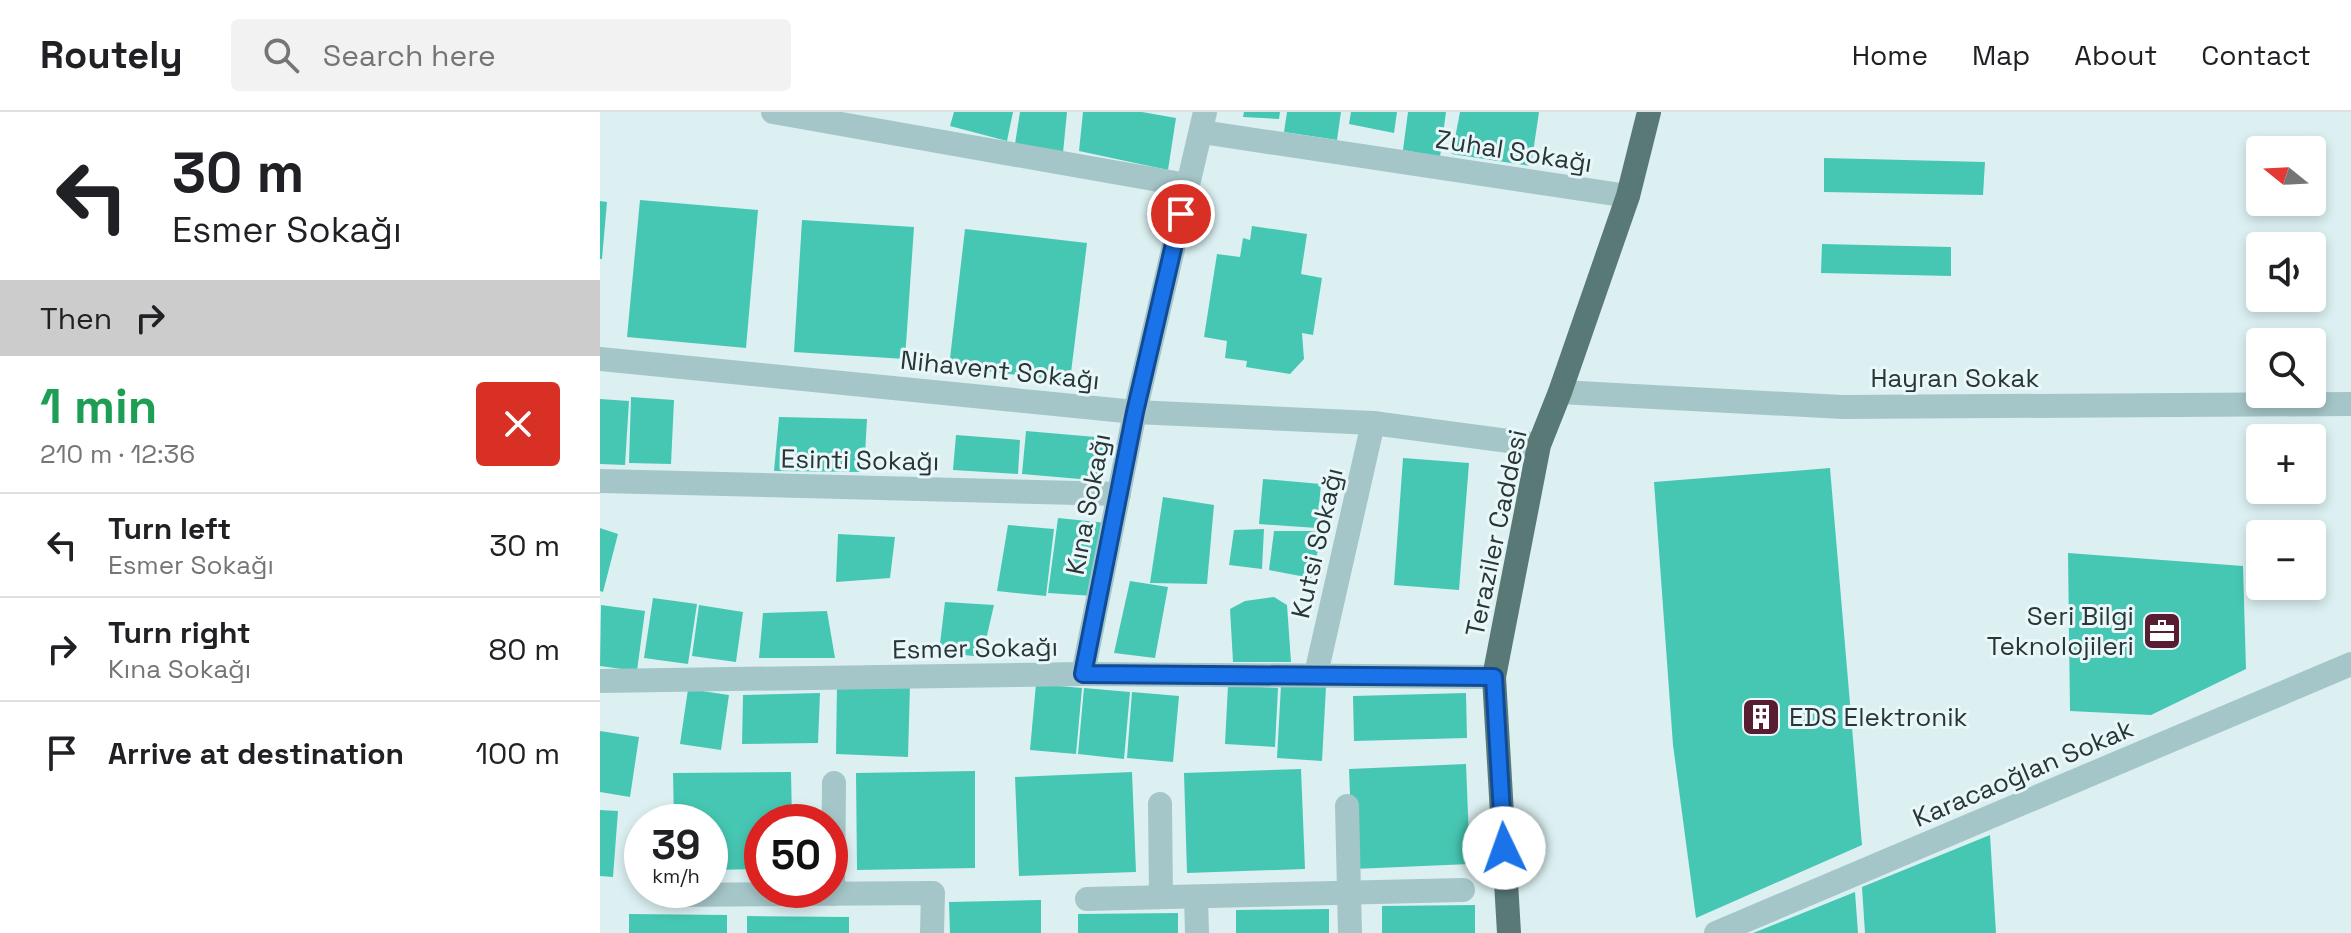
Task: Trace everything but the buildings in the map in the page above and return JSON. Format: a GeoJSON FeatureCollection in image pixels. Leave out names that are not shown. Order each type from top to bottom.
{"type":"FeatureCollection","features":[{"type":"Feature","properties":{"kind":"main road","name":"Teraziler Caddesi"},"geometry":{"type":"LineString","coordinates":[[1509,933],[1494,677],[1539,445],[1628,196],[1649,112]]}},
{"type":"Feature","properties":{"kind":"street"},"geometry":{"type":"LineString","coordinates":[[773,112],[822,117],[1187,185]]}},
{"type":"Feature","properties":{"kind":"street","name":"Zuhal Sokağı"},"geometry":{"type":"LineString","coordinates":[[1204,122],[1628,196]]}},
{"type":"Feature","properties":{"kind":"street","name":"Kına Sokağı"},"geometry":{"type":"LineString","coordinates":[[1083,674],[1135,412],[1204,122]]}},
{"type":"Feature","properties":{"kind":"street","name":"Nihavent Sokağı"},"geometry":{"type":"LineString","coordinates":[[600,359],[1135,412],[1373,423],[1539,445]]}},
{"type":"Feature","properties":{"kind":"street","name":"Hayran Sokak"},"geometry":{"type":"LineString","coordinates":[[1560,392],[1842,407],[2351,404]]}},
{"type":"Feature","properties":{"kind":"street","name":"Kutsi Sokağı"},"geometry":{"type":"LineString","coordinates":[[1316,674],[1373,423]]}},
{"type":"Feature","properties":{"kind":"street","name":"Esinti Sokağı"},"geometry":{"type":"LineString","coordinates":[[600,481],[1119,494]]}},
{"type":"Feature","properties":{"kind":"street","name":"Karacaoğlan Sokak"},"geometry":{"type":"LineString","coordinates":[[1716,933],[2351,664]]}},
{"type":"Feature","properties":{"kind":"street","name":"Esmer Sokağı"},"geometry":{"type":"LineString","coordinates":[[600,681],[1083,674],[1494,677]]}},
{"type":"Feature","properties":{"kind":"street"},"geometry":{"type":"LineString","coordinates":[[834,783],[834,804]]}},
{"type":"Feature","properties":{"kind":"street"},"geometry":{"type":"LineString","coordinates":[[1160,804],[1161,897]]}},
{"type":"Feature","properties":{"kind":"street"},"geometry":{"type":"LineString","coordinates":[[1347,806],[1350,933]]}},
{"type":"Feature","properties":{"kind":"street"},"geometry":{"type":"LineString","coordinates":[[1087,899],[1463,890]]}},
{"type":"Feature","properties":{"kind":"street"},"geometry":{"type":"LineString","coordinates":[[848,894],[933,893],[932,933]]}},
{"type":"Feature","properties":{"kind":"street"},"geometry":{"type":"LineString","coordinates":[[1196,897],[1197,933]]}},
{"type":"Feature","properties":{"kind":"place","name":"Seri Bilgi Teknolojileri"},"geometry":{"type":"Point","coordinates":[2162,631]}},
{"type":"Feature","properties":{"kind":"place","name":"EDS Elektronik"},"geometry":{"type":"Point","coordinates":[1761,717]}},
{"type":"Feature","properties":{"kind":"route"},"geometry":{"type":"LineString","coordinates":[[1181,214],[1135,412],[1083,674],[1494,677],[1504,848]]}}]}
